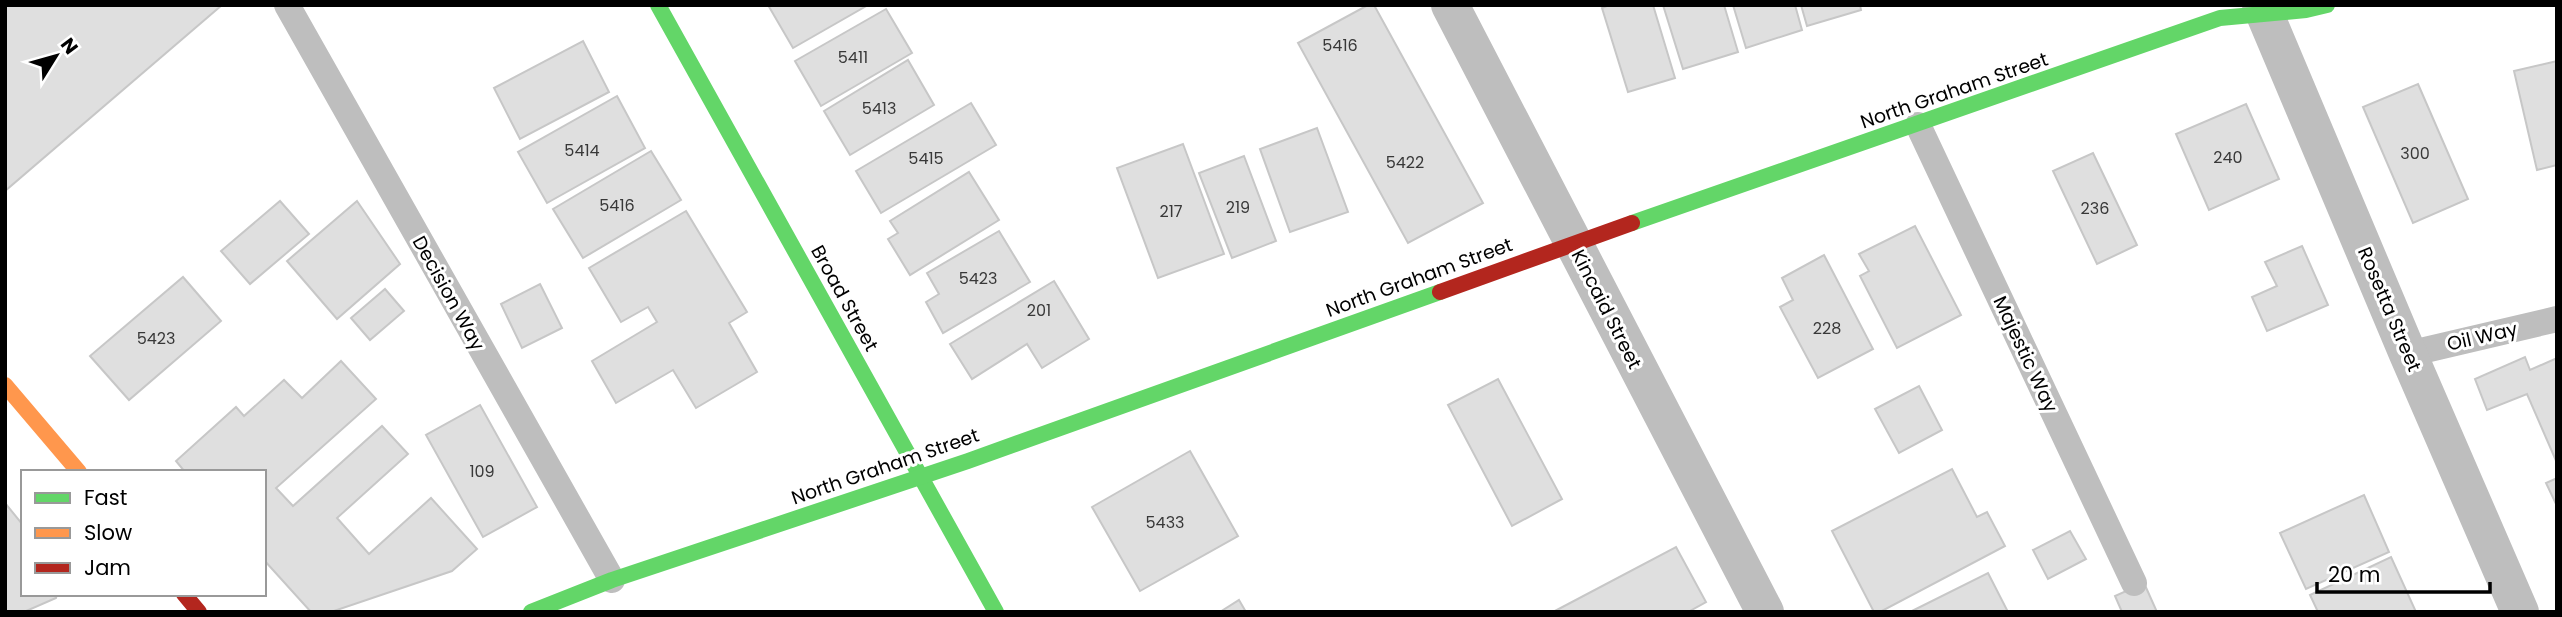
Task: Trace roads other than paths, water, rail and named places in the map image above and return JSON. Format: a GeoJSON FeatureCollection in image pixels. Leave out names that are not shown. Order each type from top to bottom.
{"type":"FeatureCollection","features":[{"type":"Feature","properties":{"kind":"street","name":"Broad Street"},"geometry":{"type":"LineString","coordinates":[[658,5],[996,612]]}},
{"type":"Feature","properties":{"kind":"street","name":"Kincaid Street"},"geometry":{"type":"LineString","coordinates":[[1450,5],[1765,612]]}},
{"type":"Feature","properties":{"kind":"street","name":"North Graham Street"},"geometry":{"type":"LineString","coordinates":[[531,612],[612,580],[921,477],[1614,229],[2220,18],[2263,9],[2306,10],[2327,5]]}},
{"type":"Feature","properties":{"kind":"street","name":"Rosetta Street"},"geometry":{"type":"LineString","coordinates":[[2263,9],[2520,612]]}},
{"type":"Feature","properties":{"kind":"street"},"geometry":{"type":"LineString","coordinates":[[5,385],[77,470]]}},
{"type":"Feature","properties":{"kind":"street"},"geometry":{"type":"LineString","coordinates":[[186,596],[199,612]]}},
{"type":"Feature","properties":{"kind":"lane","name":"Decision Way"},"geometry":{"type":"LineString","coordinates":[[287,5],[612,580]]}},
{"type":"Feature","properties":{"kind":"lane","name":"Majestic Way"},"geometry":{"type":"LineString","coordinates":[[1918,125],[2134,583]]}},
{"type":"Feature","properties":{"kind":"lane","name":"Oil Way"},"geometry":{"type":"LineString","coordinates":[[2408,354],[2557,319]]}}]}
